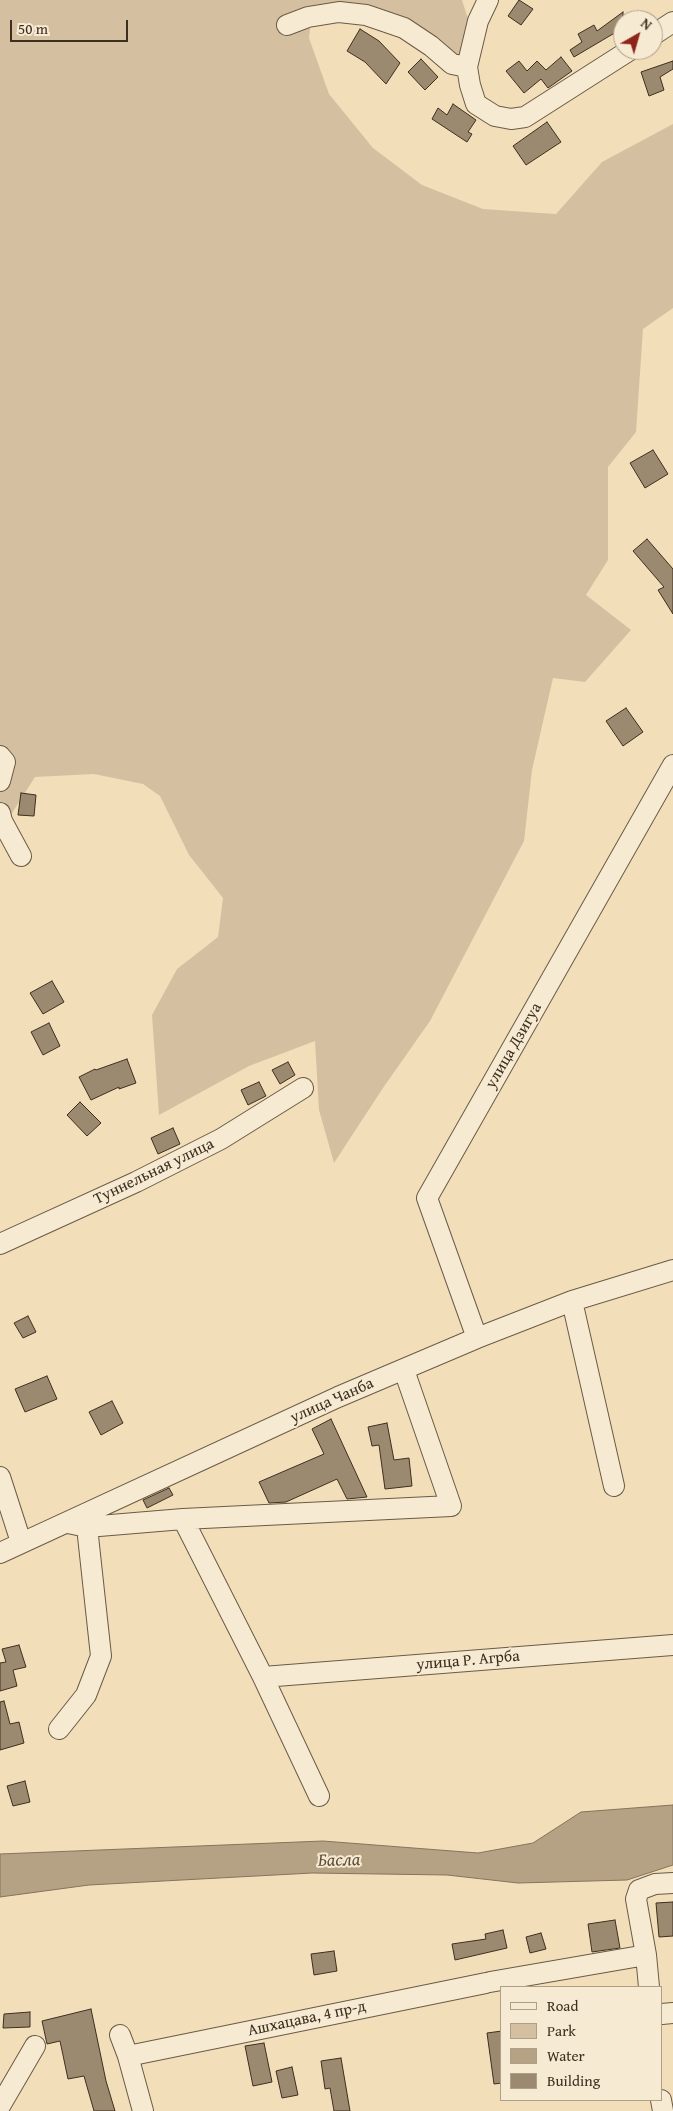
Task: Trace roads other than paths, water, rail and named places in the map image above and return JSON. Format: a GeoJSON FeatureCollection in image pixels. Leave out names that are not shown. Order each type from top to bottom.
{"type":"FeatureCollection","features":[{"type":"Feature","properties":{"kind":"street"},"geometry":{"type":"LineString","coordinates":[[488,0],[478,21],[467,67],[476,104],[495,116],[511,119],[525,117],[614,60]]}},
{"type":"Feature","properties":{"kind":"street"},"geometry":{"type":"LineString","coordinates":[[287,26],[308,17],[339,12],[366,15],[404,28],[452,64],[467,67]]}},
{"type":"Feature","properties":{"kind":"street"},"geometry":{"type":"LineString","coordinates":[[0,756],[5,762],[0,781]]}},
{"type":"Feature","properties":{"kind":"street","name":"улица Дзигуа"},"geometry":{"type":"LineString","coordinates":[[477,1338],[427,1198],[673,765]]}},
{"type":"Feature","properties":{"kind":"street"},"geometry":{"type":"LineString","coordinates":[[0,812],[2,821],[21,856]]}},
{"type":"Feature","properties":{"kind":"street","name":"Туннельная улица"},"geometry":{"type":"LineString","coordinates":[[0,1244],[136,1182],[221,1139],[303,1088]]}},
{"type":"Feature","properties":{"kind":"street","name":"улица Чанба"},"geometry":{"type":"LineString","coordinates":[[0,1553],[22,1542],[82,1520],[312,1409],[477,1338],[572,1302],[673,1270]]}},
{"type":"Feature","properties":{"kind":"street"},"geometry":{"type":"LineString","coordinates":[[572,1302],[614,1486]]}},
{"type":"Feature","properties":{"kind":"street"},"geometry":{"type":"LineString","coordinates":[[59,1729],[86,1695],[101,1656],[82,1520],[183,1519],[451,1506],[404,1370]]}},
{"type":"Feature","properties":{"kind":"street"},"geometry":{"type":"LineString","coordinates":[[0,1477],[22,1542]]}},
{"type":"Feature","properties":{"kind":"street"},"geometry":{"type":"LineString","coordinates":[[183,1519],[263,1677],[319,1796]]}},
{"type":"Feature","properties":{"kind":"street","name":"улица Р. Агрба"},"geometry":{"type":"LineString","coordinates":[[263,1677],[673,1644]]}},
{"type":"Feature","properties":{"kind":"street"},"geometry":{"type":"LineString","coordinates":[[649,1986],[646,1955],[636,1899],[638,1890],[655,1884],[673,1883]]}},
{"type":"Feature","properties":{"kind":"street","name":"Ашхацава, 4 пр-д"},"geometry":{"type":"LineString","coordinates":[[128,2056],[488,1982],[646,1955]]}},
{"type":"Feature","properties":{"kind":"street"},"geometry":{"type":"LineString","coordinates":[[120,2035],[128,2056],[143,2111]]}},
{"type":"Feature","properties":{"kind":"street"},"geometry":{"type":"LineString","coordinates":[[0,2106],[35,2046]]}},
{"type":"Feature","properties":{"kind":"water","name":"Басла"},"geometry":{"type":"Polygon","coordinates":[[[673,1805],[673,1865],[627,1880],[518,1883],[447,1875],[312,1873],[89,1885],[0,1897],[0,1854],[323,1841],[478,1853],[533,1843],[581,1812],[673,1805]]]}}]}
